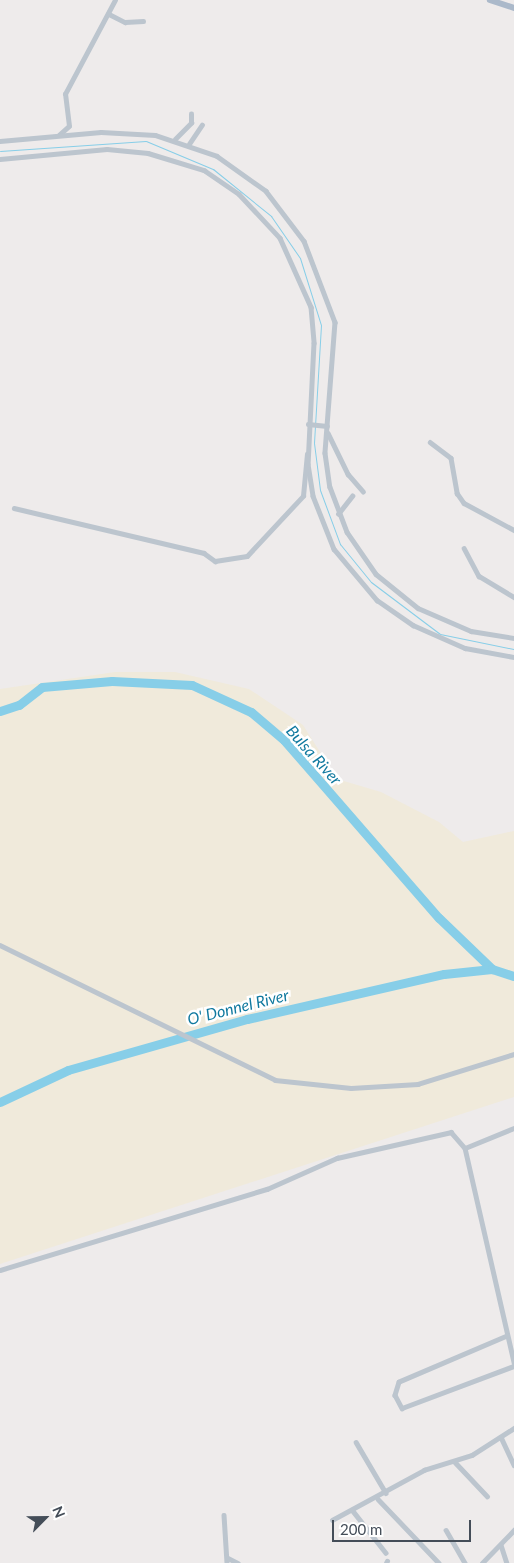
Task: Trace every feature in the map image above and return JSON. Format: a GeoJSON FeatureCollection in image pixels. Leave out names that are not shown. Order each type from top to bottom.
{"type":"FeatureCollection","features":[{"type":"Feature","properties":{"kind":"main road"},"geometry":{"type":"LineString","coordinates":[[490,0],[514,8]]}},
{"type":"Feature","properties":{"kind":"street"},"geometry":{"type":"LineString","coordinates":[[58,136],[69,126],[67,88],[115,0]]}},
{"type":"Feature","properties":{"kind":"street"},"geometry":{"type":"LineString","coordinates":[[109,14],[125,22],[143,21]]}},
{"type":"Feature","properties":{"kind":"street"},"geometry":{"type":"LineString","coordinates":[[175,139],[191,123],[191,114]]}},
{"type":"Feature","properties":{"kind":"street"},"geometry":{"type":"LineString","coordinates":[[189,144],[202,125]]}},
{"type":"Feature","properties":{"kind":"street"},"geometry":{"type":"LineString","coordinates":[[0,141],[127,132],[175,139],[232,166],[266,191],[307,248],[324,285],[337,337],[325,427],[325,453],[338,514],[369,566],[405,599],[459,628],[514,638]]}},
{"type":"Feature","properties":{"kind":"street"},"geometry":{"type":"LineString","coordinates":[[0,159],[108,149],[148,153],[204,170],[239,194],[280,238],[311,307],[314,343],[303,496],[248,556],[215,561],[204,553],[14,508]]}},
{"type":"Feature","properties":{"kind":"street"},"geometry":{"type":"LineString","coordinates":[[309,424],[325,427]]}},
{"type":"Feature","properties":{"kind":"street"},"geometry":{"type":"LineString","coordinates":[[325,427],[348,474],[363,491]]}},
{"type":"Feature","properties":{"kind":"street"},"geometry":{"type":"LineString","coordinates":[[430,442],[451,458],[457,493],[464,503],[514,530]]}},
{"type":"Feature","properties":{"kind":"street"},"geometry":{"type":"LineString","coordinates":[[307,454],[314,496],[330,543],[377,600],[448,642],[514,657]]}},
{"type":"Feature","properties":{"kind":"street"},"geometry":{"type":"LineString","coordinates":[[338,514],[352,496]]}},
{"type":"Feature","properties":{"kind":"street"},"geometry":{"type":"LineString","coordinates":[[464,548],[479,576],[514,597]]}},
{"type":"Feature","properties":{"kind":"street"},"geometry":{"type":"LineString","coordinates":[[0,945],[275,1080],[351,1088],[418,1084],[514,1054]]}},
{"type":"Feature","properties":{"kind":"street"},"geometry":{"type":"LineString","coordinates":[[465,1148],[514,1128]]}},
{"type":"Feature","properties":{"kind":"street"},"geometry":{"type":"LineString","coordinates":[[0,1270],[176,1219],[359,1152],[445,1132],[459,1137],[465,1148],[514,1362]]}},
{"type":"Feature","properties":{"kind":"street"},"geometry":{"type":"LineString","coordinates":[[514,1335],[399,1382],[395,1395],[402,1408],[514,1366]]}},
{"type":"Feature","properties":{"kind":"street"},"geometry":{"type":"LineString","coordinates":[[332,1520],[378,1499],[424,1470],[455,1462],[514,1428]]}},
{"type":"Feature","properties":{"kind":"street"},"geometry":{"type":"LineString","coordinates":[[500,1437],[514,1465]]}},
{"type":"Feature","properties":{"kind":"street"},"geometry":{"type":"LineString","coordinates":[[356,1442],[386,1493]]}},
{"type":"Feature","properties":{"kind":"street"},"geometry":{"type":"LineString","coordinates":[[455,1462],[487,1496]]}},
{"type":"Feature","properties":{"kind":"street"},"geometry":{"type":"LineString","coordinates":[[378,1499],[439,1563]]}},
{"type":"Feature","properties":{"kind":"street"},"geometry":{"type":"LineString","coordinates":[[353,1511],[386,1553]]}},
{"type":"Feature","properties":{"kind":"street"},"geometry":{"type":"LineString","coordinates":[[224,1515],[227,1560],[238,1563]]}},
{"type":"Feature","properties":{"kind":"street"},"geometry":{"type":"LineString","coordinates":[[446,1530],[465,1563]]}},
{"type":"Feature","properties":{"kind":"street"},"geometry":{"type":"LineString","coordinates":[[482,1563],[502,1545],[514,1530]]}},
{"type":"Feature","properties":{"kind":"street"},"geometry":{"type":"LineString","coordinates":[[502,1545],[507,1563]]}},
{"type":"Feature","properties":{"kind":"sand"},"geometry":{"type":"Polygon","coordinates":[[[115,672],[175,672],[249,689],[303,725],[337,779],[381,792],[439,822],[463,842],[514,831],[514,1097],[0,1264],[0,689],[115,672]]]}},
{"type":"Feature","properties":{"kind":"waterway"},"geometry":{"type":"LineString","coordinates":[[0,151],[146,141],[213,169],[271,216],[300,258],[321,325],[314,443],[320,490],[340,544],[371,582],[440,634],[514,649]]}},
{"type":"Feature","properties":{"kind":"waterway","name":"Bulsa River"},"geometry":{"type":"LineString","coordinates":[[0,711],[19,705],[42,687],[112,681],[192,685],[251,712],[284,740],[439,918],[492,969]]}},
{"type":"Feature","properties":{"kind":"waterway","name":"O' Donnel River"},"geometry":{"type":"LineString","coordinates":[[0,1102],[68,1070],[247,1019],[444,974],[492,969],[514,976]]}}]}
